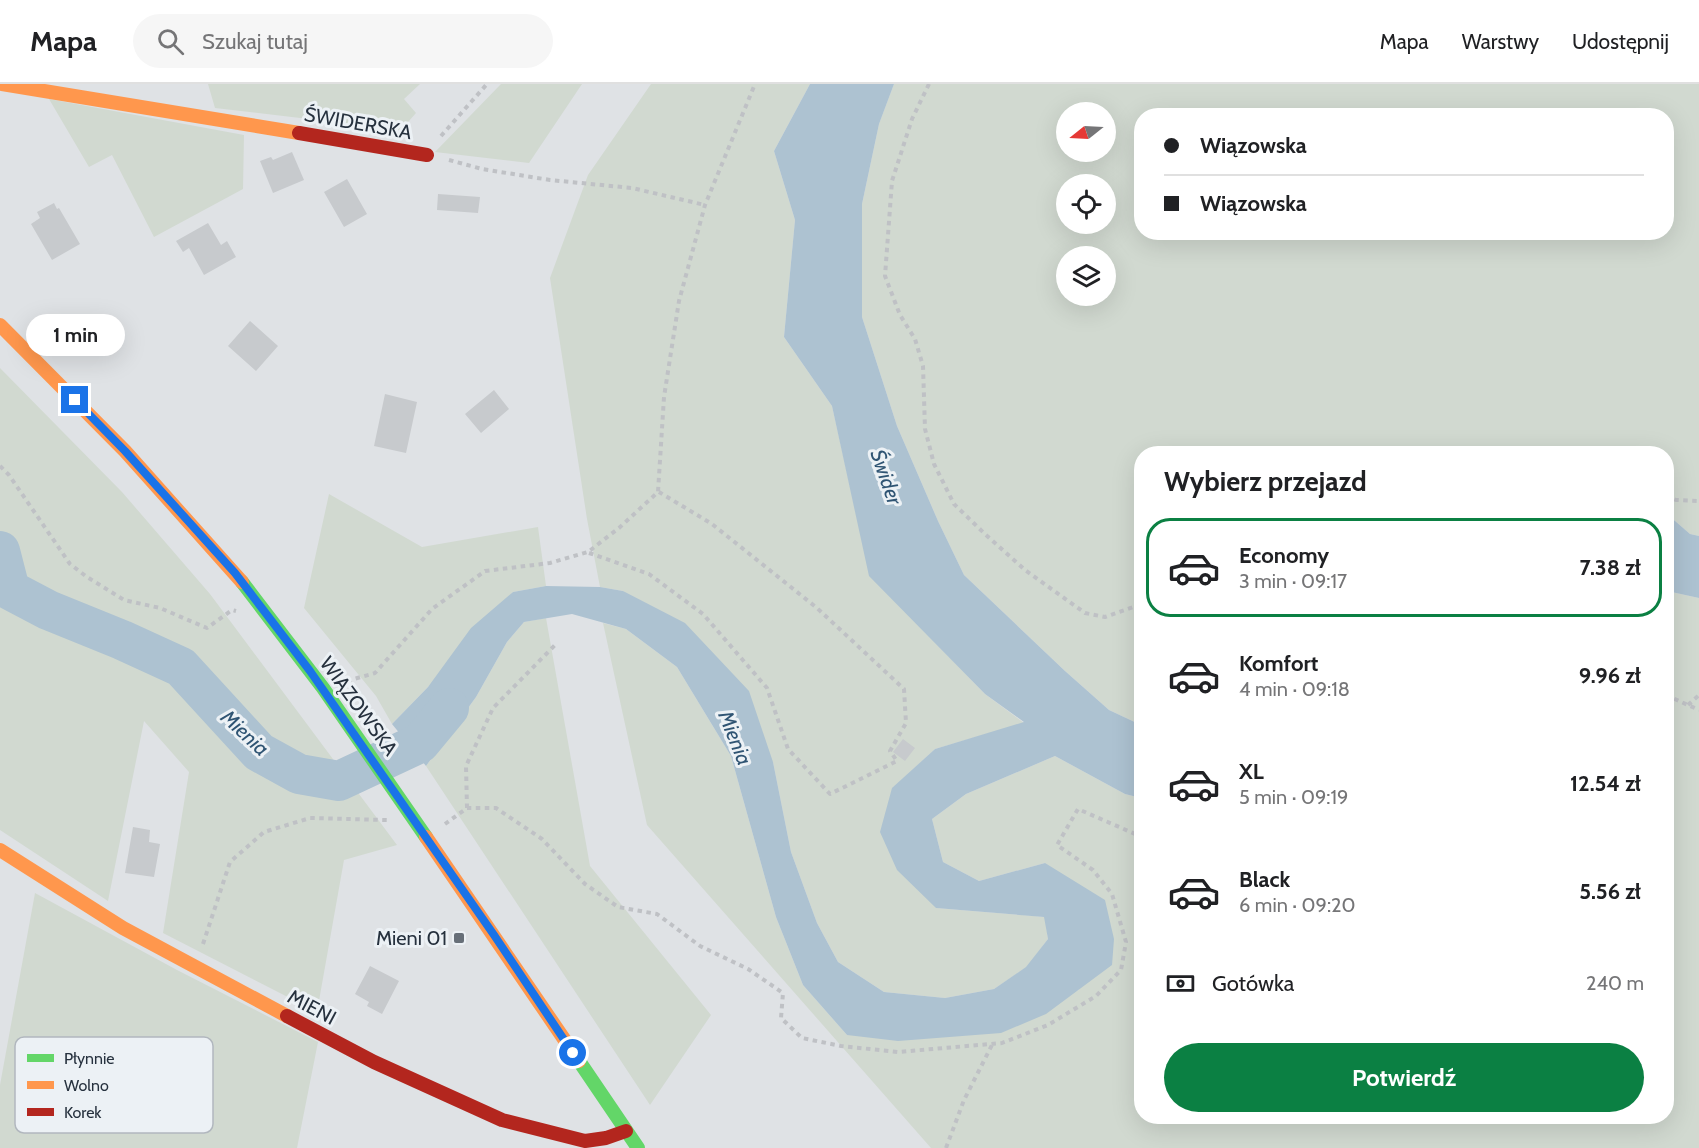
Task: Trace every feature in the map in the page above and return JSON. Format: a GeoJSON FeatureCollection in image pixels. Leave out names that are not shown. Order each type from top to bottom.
{"type":"FeatureCollection","features":[{"type":"Feature","properties":{"kind":"street","name":"ŚWIDERSKA"},"geometry":{"type":"LineString","coordinates":[[2,84],[427,155]]}},
{"type":"Feature","properties":{"kind":"street","name":"WIĄZOWSKA"},"geometry":{"type":"LineString","coordinates":[[0,325],[125,451],[235,573],[323,688],[638,1148]]}},
{"type":"Feature","properties":{"kind":"street","name":"MIENI"},"geometry":{"type":"LineString","coordinates":[[0,850],[123,928],[374,1062],[502,1120],[585,1141],[606,1138],[626,1131]]}},
{"type":"Feature","properties":{"kind":"path"},"geometry":{"type":"LineString","coordinates":[[427,155],[487,84]]}},
{"type":"Feature","properties":{"kind":"path"},"geometry":{"type":"LineString","coordinates":[[323,688],[375,673],[432,609],[485,571],[550,563],[588,552],[619,528],[658,492],[664,397],[679,301],[705,205],[755,84]]}},
{"type":"Feature","properties":{"kind":"path"},"geometry":{"type":"LineString","coordinates":[[929,84],[912,119],[892,181],[885,276],[900,315],[915,339],[923,366],[925,429],[934,464],[954,504],[1025,570],[1084,613],[1106,617],[1134,607]]}},
{"type":"Feature","properties":{"kind":"path","name":"ŚWIDERSKA"},"geometry":{"type":"LineString","coordinates":[[427,155],[482,169],[550,180],[632,188],[705,205]]}},
{"type":"Feature","properties":{"kind":"path"},"geometry":{"type":"LineString","coordinates":[[0,466],[9,475],[70,564],[124,600],[160,608],[207,628],[232,610],[240,611]]}},
{"type":"Feature","properties":{"kind":"path"},"geometry":{"type":"LineString","coordinates":[[588,552],[649,574],[703,614],[767,687],[788,749],[830,794],[897,761],[890,751],[906,723],[904,689],[817,608],[712,524],[658,492]]}},
{"type":"Feature","properties":{"kind":"path"},"geometry":{"type":"LineString","coordinates":[[1674,499],[1699,501]]}},
{"type":"Feature","properties":{"kind":"path"},"geometry":{"type":"LineString","coordinates":[[467,808],[466,766],[493,708],[557,643]]}},
{"type":"Feature","properties":{"kind":"path"},"geometry":{"type":"LineString","coordinates":[[1688,705],[1699,695]]}},
{"type":"Feature","properties":{"kind":"path"},"geometry":{"type":"LineString","coordinates":[[1674,699],[1699,710]]}},
{"type":"Feature","properties":{"kind":"path"},"geometry":{"type":"LineString","coordinates":[[427,838],[467,808],[496,808],[542,839],[585,884],[618,907],[657,914],[700,946],[748,969],[783,993],[781,1018],[802,1038],[841,1046],[898,1052],[1002,1043],[1048,1024],[1096,996],[1121,970],[1126,942],[1112,894],[1093,870],[1057,845],[1078,809],[1134,834]]}},
{"type":"Feature","properties":{"kind":"path"},"geometry":{"type":"LineString","coordinates":[[195,966],[230,861],[264,832],[310,818],[398,820]]}},
{"type":"Feature","properties":{"kind":"path"},"geometry":{"type":"LineString","coordinates":[[946,1148],[964,1100],[992,1044]]}},
{"type":"Feature","properties":{"kind":"shaded area"},"geometry":{"type":"Polygon","coordinates":[[[208,84],[420,84],[404,99],[416,113],[401,130],[215,108],[208,84]]]}},
{"type":"Feature","properties":{"kind":"shaded area"},"geometry":{"type":"Polygon","coordinates":[[[501,84],[582,84],[529,163],[435,152],[501,84]]]}},
{"type":"Feature","properties":{"kind":"shaded area"},"geometry":{"type":"Polygon","coordinates":[[[651,84],[810,84],[774,151],[795,220],[784,337],[832,406],[870,576],[985,694],[1024,723],[935,749],[892,789],[936,908],[1045,917],[1048,939],[1027,967],[994,989],[945,998],[884,992],[838,962],[817,923],[791,852],[773,762],[623,591],[600,587],[587,519],[550,278],[588,175],[651,84]]]}},
{"type":"Feature","properties":{"kind":"shaded area"},"geometry":{"type":"Polygon","coordinates":[[[894,84],[1699,84],[1699,536],[1690,534],[1674,520],[1674,446],[1134,446],[1134,722],[1109,710],[964,575],[897,426],[862,317],[862,204],[879,124],[894,84]]]}},
{"type":"Feature","properties":{"kind":"shaded area"},"geometry":{"type":"Polygon","coordinates":[[[49,99],[244,135],[243,189],[154,237],[112,155],[89,167],[49,99]]]}},
{"type":"Feature","properties":{"kind":"shaded area"},"geometry":{"type":"Polygon","coordinates":[[[0,368],[122,492],[210,594],[397,845],[344,860],[317,1012],[163,933],[189,772],[144,721],[108,901],[0,830],[0,368]]]}},
{"type":"Feature","properties":{"kind":"shaded area"},"geometry":{"type":"Polygon","coordinates":[[[329,494],[422,547],[538,527],[546,586],[513,592],[392,724],[376,696],[304,608],[329,494]]]}},
{"type":"Feature","properties":{"kind":"shaded area"},"geometry":{"type":"Polygon","coordinates":[[[1674,593],[1699,598],[1699,1148],[931,1148],[647,825],[603,623],[626,629],[677,667],[731,756],[776,917],[803,985],[847,1035],[1079,990],[1045,863],[979,881],[943,862],[932,819],[966,794],[1055,756],[1125,794],[1134,796],[1134,1124],[1674,1124],[1674,593]]]}},
{"type":"Feature","properties":{"kind":"shaded area"},"geometry":{"type":"Polygon","coordinates":[[[546,618],[590,866],[711,1015],[650,1105],[426,766],[476,697],[507,642],[524,622],[546,618]]]}},
{"type":"Feature","properties":{"kind":"shaded area"},"geometry":{"type":"Polygon","coordinates":[[[35,893],[177,970],[318,1042],[297,1148],[0,1148],[0,1085],[35,893]]]}},
{"type":"Feature","properties":{"kind":"water","name":"Świder"},"geometry":{"type":"Polygon","coordinates":[[[810,84],[894,84],[879,124],[862,204],[862,317],[897,426],[964,575],[1109,710],[1134,722],[1134,796],[1125,794],[1055,756],[966,794],[932,819],[943,862],[979,881],[1045,863],[1105,900],[1114,939],[1112,965],[1046,1014],[1001,1033],[898,1041],[847,1035],[803,985],[776,917],[731,756],[677,667],[626,629],[572,614],[524,622],[507,642],[476,697],[426,766],[392,724],[428,687],[471,628],[513,592],[546,586],[600,587],[623,591],[685,623],[749,691],[773,762],[791,852],[817,923],[838,962],[884,992],[945,998],[994,989],[1026,967],[1048,939],[1044,917],[936,908],[897,870],[880,832],[892,788],[935,749],[1024,722],[985,694],[869,576],[832,406],[784,337],[795,220],[774,151],[810,84]]]}},
{"type":"Feature","properties":{"kind":"water"},"geometry":{"type":"Polygon","coordinates":[[[1674,520],[1690,534],[1699,536],[1699,598],[1674,593],[1674,520]]]}},
{"type":"Feature","properties":{"kind":"building"},"geometry":{"type":"Polygon","coordinates":[[[292,152],[304,180],[273,193],[260,161],[271,157],[273,160],[292,152]]]}},
{"type":"Feature","properties":{"kind":"building"},"geometry":{"type":"Polygon","coordinates":[[[347,179],[367,214],[344,227],[324,192],[347,179]]]}},
{"type":"Feature","properties":{"kind":"building"},"geometry":{"type":"Polygon","coordinates":[[[438,194],[480,197],[478,213],[437,210],[438,194]]]}},
{"type":"Feature","properties":{"kind":"building"},"geometry":{"type":"Polygon","coordinates":[[[54,203],[80,244],[52,260],[31,224],[40,218],[37,212],[54,203]]]}},
{"type":"Feature","properties":{"kind":"building"},"geometry":{"type":"Polygon","coordinates":[[[208,223],[221,245],[227,241],[236,257],[204,275],[189,248],[183,252],[176,241],[208,223]]]}},
{"type":"Feature","properties":{"kind":"building"},"geometry":{"type":"Polygon","coordinates":[[[250,321],[278,346],[256,371],[228,346],[250,321]]]}},
{"type":"Feature","properties":{"kind":"building"},"geometry":{"type":"Polygon","coordinates":[[[494,390],[509,409],[481,433],[465,414],[494,390]]]}},
{"type":"Feature","properties":{"kind":"building"},"geometry":{"type":"Polygon","coordinates":[[[385,394],[417,402],[406,453],[374,446],[385,394]]]}},
{"type":"Feature","properties":{"kind":"building"},"geometry":{"type":"Polygon","coordinates":[[[903,739],[915,748],[905,761],[893,752],[903,739]]]}},
{"type":"Feature","properties":{"kind":"building"},"geometry":{"type":"Polygon","coordinates":[[[133,827],[150,830],[149,842],[160,844],[154,877],[125,873],[133,827]]]}},
{"type":"Feature","properties":{"kind":"building"},"geometry":{"type":"Polygon","coordinates":[[[370,966],[399,981],[382,1014],[367,1006],[369,1002],[355,994],[370,966]]]}},
{"type":"Feature","properties":{"kind":"waterway","name":"Mienia"},"geometry":{"type":"LineString","coordinates":[[0,551],[10,590],[48,610],[181,667],[259,752],[299,774],[339,781],[420,743],[449,708]]}},
{"type":"Feature","properties":{"kind":"traffic: fast"},"geometry":{"type":"LineString","coordinates":[[242,582],[323,688],[426,837]]}},
{"type":"Feature","properties":{"kind":"traffic: fast"},"geometry":{"type":"LineString","coordinates":[[579,1061],[638,1148]]}},
{"type":"Feature","properties":{"kind":"traffic: slow"},"geometry":{"type":"LineString","coordinates":[[2,84],[299,133]]}},
{"type":"Feature","properties":{"kind":"traffic: slow"},"geometry":{"type":"LineString","coordinates":[[0,325],[125,451],[242,582]]}},
{"type":"Feature","properties":{"kind":"traffic: slow"},"geometry":{"type":"LineString","coordinates":[[426,837],[579,1061]]}},
{"type":"Feature","properties":{"kind":"traffic: slow"},"geometry":{"type":"LineString","coordinates":[[0,850],[123,928],[287,1016]]}},
{"type":"Feature","properties":{"kind":"traffic: jam"},"geometry":{"type":"LineString","coordinates":[[299,133],[427,155]]}},
{"type":"Feature","properties":{"kind":"traffic: jam"},"geometry":{"type":"LineString","coordinates":[[287,1016],[374,1062],[502,1120],[585,1141],[606,1138],[626,1131]]}},
{"type":"Feature","properties":{"kind":"place","name":"Mieni 01"},"geometry":{"type":"Point","coordinates":[459,938]}},
{"type":"Feature","properties":{"kind":"route"},"geometry":{"type":"LineString","coordinates":[[75,400],[125,451],[235,573],[323,688],[573,1053]]}}]}
